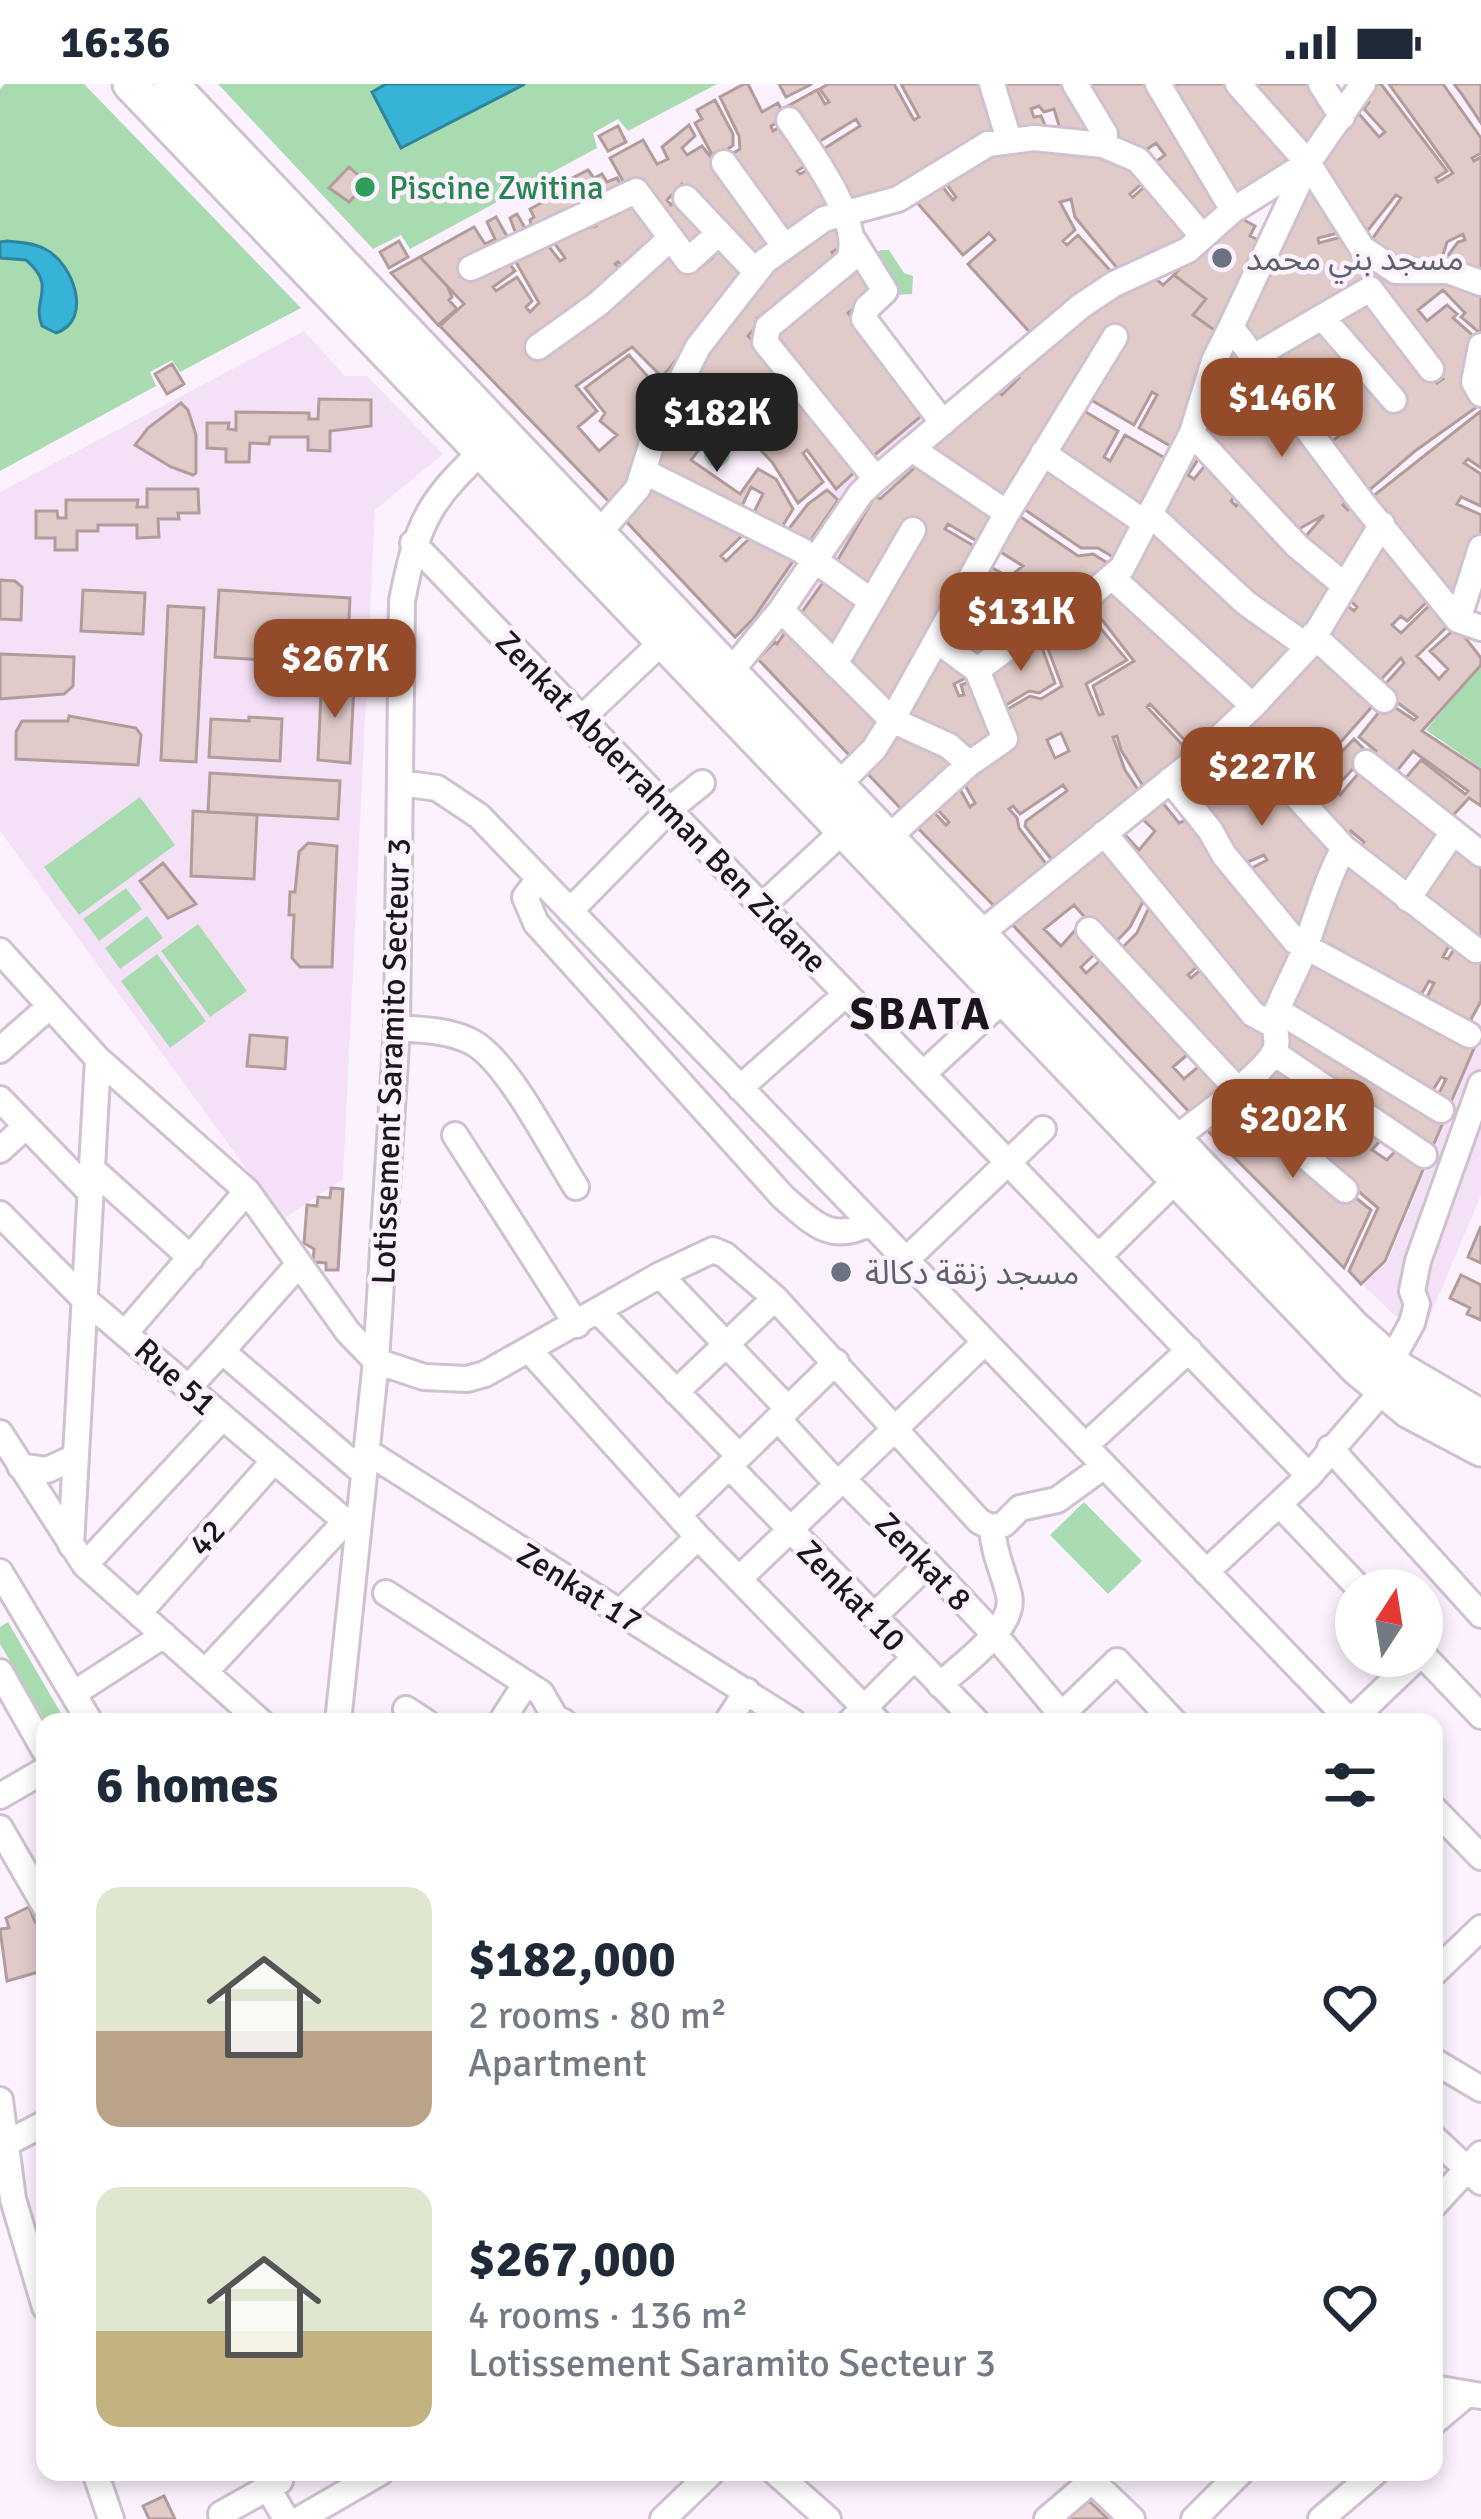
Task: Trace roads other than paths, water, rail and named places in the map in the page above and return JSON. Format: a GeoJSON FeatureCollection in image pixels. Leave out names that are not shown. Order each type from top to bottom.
{"type":"FeatureCollection","features":[{"type":"Feature","properties":{"kind":"main road"},"geometry":{"type":"LineString","coordinates":[[130,84],[493,442],[599,533],[1176,1138],[1391,1374]]}},
{"type":"Feature","properties":{"kind":"main road"},"geometry":{"type":"LineString","coordinates":[[171,84],[493,442],[663,641],[843,831],[1178,1178],[1391,1374],[1480,1447]]}},
{"type":"Feature","properties":{"kind":"street"},"geometry":{"type":"LineString","coordinates":[[992,84],[1009,140]]}},
{"type":"Feature","properties":{"kind":"street"},"geometry":{"type":"LineString","coordinates":[[1075,84],[1105,134],[1103,145]]}},
{"type":"Feature","properties":{"kind":"street"},"geometry":{"type":"LineString","coordinates":[[1158,84],[1233,210]]}},
{"type":"Feature","properties":{"kind":"street"},"geometry":{"type":"LineString","coordinates":[[1238,84],[1308,164],[1362,248],[1391,268],[1448,272],[1481,283]]}},
{"type":"Feature","properties":{"kind":"street"},"geometry":{"type":"LineString","coordinates":[[1321,84],[1342,117]]}},
{"type":"Feature","properties":{"kind":"street"},"geometry":{"type":"LineString","coordinates":[[977,670],[1114,579],[1192,434],[1214,362],[1308,164],[1363,84]]}},
{"type":"Feature","properties":{"kind":"street"},"geometry":{"type":"LineString","coordinates":[[789,120],[885,291],[866,308],[864,319],[943,423]]}},
{"type":"Feature","properties":{"kind":"street"},"geometry":{"type":"LineString","coordinates":[[599,533],[629,502],[684,370],[756,272],[810,226],[898,199],[965,155],[1009,140],[1034,138],[1103,145],[1138,160],[1202,237]]}},
{"type":"Feature","properties":{"kind":"street"},"geometry":{"type":"LineString","coordinates":[[724,163],[784,246]]}},
{"type":"Feature","properties":{"kind":"street"},"geometry":{"type":"LineString","coordinates":[[731,670],[876,479],[1081,306],[1114,284],[1171,260],[1233,210],[1308,164]]}},
{"type":"Feature","properties":{"kind":"street"},"geometry":{"type":"LineString","coordinates":[[471,268],[636,191],[688,261],[719,233]]}},
{"type":"Feature","properties":{"kind":"street"},"geometry":{"type":"LineString","coordinates":[[686,198],[756,272]]}},
{"type":"Feature","properties":{"kind":"street"},"geometry":{"type":"LineString","coordinates":[[538,346],[598,304],[671,238]]}},
{"type":"Feature","properties":{"kind":"street"},"geometry":{"type":"LineString","coordinates":[[854,241],[848,261],[764,334],[765,342],[876,479]]}},
{"type":"Feature","properties":{"kind":"street"},"geometry":{"type":"LineString","coordinates":[[1255,356],[1370,289],[1431,369]]}},
{"type":"Feature","properties":{"kind":"street"},"geometry":{"type":"LineString","coordinates":[[1322,317],[1394,400]]}},
{"type":"Feature","properties":{"kind":"street"},"geometry":{"type":"LineString","coordinates":[[1231,327],[1382,524],[1470,624]]}},
{"type":"Feature","properties":{"kind":"street"},"geometry":{"type":"LineString","coordinates":[[840,784],[874,749],[892,720],[1007,513],[1115,337]]}},
{"type":"Feature","properties":{"kind":"street"},"geometry":{"type":"LineString","coordinates":[[1481,346],[1474,382],[1481,394]]}},
{"type":"Feature","properties":{"kind":"street"},"geometry":{"type":"LineString","coordinates":[[1192,434],[1297,546],[1343,584]]}},
{"type":"Feature","properties":{"kind":"street","name":"Lotissement Saramito Secteur 3"},"geometry":{"type":"LineString","coordinates":[[339,1713],[351,1527],[365,1462],[376,1361],[397,1028],[402,601],[413,543],[437,497],[493,442]]}},
{"type":"Feature","properties":{"kind":"street"},"geometry":{"type":"LineString","coordinates":[[912,449],[1007,513]]}},
{"type":"Feature","properties":{"kind":"street"},"geometry":{"type":"LineString","coordinates":[[1043,453],[1149,519],[1246,603],[1311,641],[1384,700]]}},
{"type":"Feature","properties":{"kind":"street"},"geometry":{"type":"LineString","coordinates":[[643,471],[817,560],[871,602]]}},
{"type":"Feature","properties":{"kind":"street"},"geometry":{"type":"LineString","coordinates":[[980,934],[1253,706],[1311,641],[1382,524]]}},
{"type":"Feature","properties":{"kind":"street"},"geometry":{"type":"LineString","coordinates":[[836,664],[913,530]]}},
{"type":"Feature","properties":{"kind":"street","name":"Zenkat Abderrahman Ben Zidane"},"geometry":{"type":"LineString","coordinates":[[413,543],[1310,1476]]}},
{"type":"Feature","properties":{"kind":"street"},"geometry":{"type":"LineString","coordinates":[[1470,624],[1478,560]]}},
{"type":"Feature","properties":{"kind":"street"},"geometry":{"type":"LineString","coordinates":[[1114,579],[1253,706]]}},
{"type":"Feature","properties":{"kind":"street"},"geometry":{"type":"LineString","coordinates":[[781,610],[892,720],[949,746],[969,764]]}},
{"type":"Feature","properties":{"kind":"street"},"geometry":{"type":"LineString","coordinates":[[582,718],[663,641]]}},
{"type":"Feature","properties":{"kind":"street"},"geometry":{"type":"LineString","coordinates":[[889,837],[969,764],[1006,739],[977,670],[938,641]]}},
{"type":"Feature","properties":{"kind":"street"},"geometry":{"type":"LineString","coordinates":[[1232,726],[1344,848],[1475,950]]}},
{"type":"Feature","properties":{"kind":"street"},"geometry":{"type":"LineString","coordinates":[[1366,763],[1481,854]]}},
{"type":"Feature","properties":{"kind":"street"},"geometry":{"type":"LineString","coordinates":[[1170,780],[1210,830],[1224,856],[1295,940],[1469,1035]]}},
{"type":"Feature","properties":{"kind":"street"},"geometry":{"type":"LineString","coordinates":[[401,783],[437,788],[479,816],[1341,1713]]}},
{"type":"Feature","properties":{"kind":"street"},"geometry":{"type":"LineString","coordinates":[[570,911],[670,809],[702,783]]}},
{"type":"Feature","properties":{"kind":"street"},"geometry":{"type":"LineString","coordinates":[[763,906],[843,831]]}},
{"type":"Feature","properties":{"kind":"street"},"geometry":{"type":"LineString","coordinates":[[1104,832],[1253,1013],[1275,1018],[1441,1111]]}},
{"type":"Feature","properties":{"kind":"street"},"geometry":{"type":"LineString","coordinates":[[1408,899],[1453,832]]}},
{"type":"Feature","properties":{"kind":"street"},"geometry":{"type":"LineString","coordinates":[[1176,1138],[1274,1053],[1275,1018],[1326,881],[1344,848]]}},
{"type":"Feature","properties":{"kind":"street"},"geometry":{"type":"LineString","coordinates":[[539,879],[525,897],[536,923],[783,1197],[810,1221],[839,1233],[870,1223]]}},
{"type":"Feature","properties":{"kind":"street"},"geometry":{"type":"LineString","coordinates":[[1089,930],[1276,1131],[1345,1190]]}},
{"type":"Feature","properties":{"kind":"street"},"geometry":{"type":"LineString","coordinates":[[0,951],[98,1060],[247,1191],[348,1331],[376,1361],[424,1377],[467,1379],[530,1351],[660,1275],[713,1250],[775,1298],[979,1521],[992,1528],[1004,1524],[1020,1508],[1058,1500],[1104,1466]]}},
{"type":"Feature","properties":{"kind":"street"},"geometry":{"type":"LineString","coordinates":[[740,1088],[847,994]]}},
{"type":"Feature","properties":{"kind":"street"},"geometry":{"type":"LineString","coordinates":[[923,1073],[1006,997]]}},
{"type":"Feature","properties":{"kind":"street"},"geometry":{"type":"LineString","coordinates":[[0,1050],[50,1006]]}},
{"type":"Feature","properties":{"kind":"street"},"geometry":{"type":"LineString","coordinates":[[397,1028],[444,1033],[474,1043],[499,1064],[576,1187]]}},
{"type":"Feature","properties":{"kind":"street"},"geometry":{"type":"LineString","coordinates":[[1274,1053],[1424,1155]]}},
{"type":"Feature","properties":{"kind":"street"},"geometry":{"type":"LineString","coordinates":[[78,1555],[73,1458],[98,1060]]}},
{"type":"Feature","properties":{"kind":"street"},"geometry":{"type":"LineString","coordinates":[[1206,1572],[1310,1476],[1391,1374],[1418,1304],[1412,1282],[1418,1261],[1481,1084]]}},
{"type":"Feature","properties":{"kind":"street"},"geometry":{"type":"LineString","coordinates":[[0,1100],[24,1128],[191,1258]]}},
{"type":"Feature","properties":{"kind":"street"},"geometry":{"type":"LineString","coordinates":[[0,1150],[24,1128]]}},
{"type":"Feature","properties":{"kind":"street"},"geometry":{"type":"LineString","coordinates":[[906,1260],[1043,1129]]}},
{"type":"Feature","properties":{"kind":"street","name":"Zenkat 10"},"geometry":{"type":"LineString","coordinates":[[455,1135],[588,1319],[676,1392],[790,1531],[968,1713]]}},
{"type":"Feature","properties":{"kind":"street"},"geometry":{"type":"LineString","coordinates":[[1099,1256],[1178,1178]]}},
{"type":"Feature","properties":{"kind":"street"},"geometry":{"type":"LineString","coordinates":[[126,1332],[247,1191]]}},
{"type":"Feature","properties":{"kind":"street","name":"Rue 51"},"geometry":{"type":"LineString","coordinates":[[0,1214],[83,1298],[351,1527]]}},
{"type":"Feature","properties":{"kind":"street"},"geometry":{"type":"LineString","coordinates":[[189,1387],[299,1264]]}},
{"type":"Feature","properties":{"kind":"street","name":"Zenkat 8"},"geometry":{"type":"LineString","coordinates":[[660,1275],[725,1344],[831,1477],[841,1481],[928,1564],[994,1634],[1054,1713]]}},
{"type":"Feature","properties":{"kind":"street"},"geometry":{"type":"LineString","coordinates":[[676,1392],[775,1298]]}},
{"type":"Feature","properties":{"kind":"street"},"geometry":{"type":"LineString","coordinates":[[740,1579],[985,1342]]}},
{"type":"Feature","properties":{"kind":"street"},"geometry":{"type":"LineString","coordinates":[[1085,1446],[1189,1350]]}},
{"type":"Feature","properties":{"kind":"street","name":"Zenkat 17"},"geometry":{"type":"LineString","coordinates":[[222,1351],[365,1462],[620,1612],[780,1713]]}},
{"type":"Feature","properties":{"kind":"street"},"geometry":{"type":"LineString","coordinates":[[530,1351],[860,1713]]}},
{"type":"Feature","properties":{"kind":"street"},"geometry":{"type":"LineString","coordinates":[[680,1515],[836,1362]]}},
{"type":"Feature","properties":{"kind":"street"},"geometry":{"type":"LineString","coordinates":[[78,1555],[222,1418]]}},
{"type":"Feature","properties":{"kind":"street"},"geometry":{"type":"LineString","coordinates":[[0,1432],[78,1555],[251,1713]]}},
{"type":"Feature","properties":{"kind":"street"},"geometry":{"type":"LineString","coordinates":[[1330,1448],[1481,1615]]}},
{"type":"Feature","properties":{"kind":"street"},"geometry":{"type":"LineString","coordinates":[[20,1466],[47,1470],[73,1458]]}},
{"type":"Feature","properties":{"kind":"street","name":"42"},"geometry":{"type":"LineString","coordinates":[[139,1613],[273,1462]]}},
{"type":"Feature","properties":{"kind":"street"},"geometry":{"type":"LineString","coordinates":[[1280,1505],[1341,1569]]}},
{"type":"Feature","properties":{"kind":"street"},"geometry":{"type":"LineString","coordinates":[[205,1672],[351,1527]]}},
{"type":"Feature","properties":{"kind":"street"},"geometry":{"type":"LineString","coordinates":[[940,1685],[1006,1622],[1010,1605],[995,1561],[992,1528]]}},
{"type":"Feature","properties":{"kind":"street"},"geometry":{"type":"LineString","coordinates":[[620,1612],[698,1537]]}},
{"type":"Feature","properties":{"kind":"street"},"geometry":{"type":"LineString","coordinates":[[874,1616],[928,1564]]}},
{"type":"Feature","properties":{"kind":"street"},"geometry":{"type":"LineString","coordinates":[[0,1572],[85,1713]]}},
{"type":"Feature","properties":{"kind":"street"},"geometry":{"type":"LineString","coordinates":[[386,1593],[541,1693],[553,1713]]}},
{"type":"Feature","properties":{"kind":"street"},"geometry":{"type":"LineString","coordinates":[[73,1694],[164,1635]]}},
{"type":"Feature","properties":{"kind":"street"},"geometry":{"type":"LineString","coordinates":[[867,1713],[914,1658]]}},
{"type":"Feature","properties":{"kind":"street"},"geometry":{"type":"LineString","coordinates":[[1063,1713],[1117,1660],[1166,1713]]}},
{"type":"Feature","properties":{"kind":"street"},"geometry":{"type":"LineString","coordinates":[[0,1672],[36,1735]]}},
{"type":"Feature","properties":{"kind":"street"},"geometry":{"type":"LineString","coordinates":[[1360,1713],[1398,1677]]}},
{"type":"Feature","properties":{"kind":"street"},"geometry":{"type":"LineString","coordinates":[[1443,1677],[1481,1716]]}},
{"type":"Feature","properties":{"kind":"street"},"geometry":{"type":"LineString","coordinates":[[507,1713],[526,1683]]}},
{"type":"Feature","properties":{"kind":"street"},"geometry":{"type":"LineString","coordinates":[[733,1713],[747,1691]]}},
{"type":"Feature","properties":{"kind":"street"},"geometry":{"type":"LineString","coordinates":[[0,1796],[36,1775]]}},
{"type":"Feature","properties":{"kind":"street"},"geometry":{"type":"LineString","coordinates":[[1443,1818],[1481,1857]]}},
{"type":"Feature","properties":{"kind":"street"},"geometry":{"type":"LineString","coordinates":[[0,1828],[36,1890]]}},
{"type":"Feature","properties":{"kind":"street"},"geometry":{"type":"LineString","coordinates":[[1443,1964],[1481,1928]]}},
{"type":"Feature","properties":{"kind":"street"},"geometry":{"type":"LineString","coordinates":[[1443,2067],[1481,2089]]}},
{"type":"Feature","properties":{"kind":"street"},"geometry":{"type":"LineString","coordinates":[[0,2100],[13,2199],[36,2277]]}},
{"type":"Feature","properties":{"kind":"street"},"geometry":{"type":"LineString","coordinates":[[3,2146],[36,2128]]}},
{"type":"Feature","properties":{"kind":"street"},"geometry":{"type":"LineString","coordinates":[[1443,2144],[1476,2168],[1443,2197]]}},
{"type":"Feature","properties":{"kind":"street"},"geometry":{"type":"LineString","coordinates":[[1443,2390],[1474,2395]]}},
{"type":"Feature","properties":{"kind":"street"},"geometry":{"type":"LineString","coordinates":[[1443,2416],[1474,2395]]}},
{"type":"Feature","properties":{"kind":"street"},"geometry":{"type":"LineString","coordinates":[[98,2481],[111,2519]]}},
{"type":"Feature","properties":{"kind":"street"},"geometry":{"type":"LineString","coordinates":[[221,2514],[270,2481]]}},
{"type":"Feature","properties":{"kind":"street"},"geometry":{"type":"LineString","coordinates":[[272,2481],[286,2519]]}},
{"type":"Feature","properties":{"kind":"street"},"geometry":{"type":"LineString","coordinates":[[300,2519],[365,2481]]}},
{"type":"Feature","properties":{"kind":"street"},"geometry":{"type":"LineString","coordinates":[[664,2519],[703,2481]]}},
{"type":"Feature","properties":{"kind":"street"},"geometry":{"type":"LineString","coordinates":[[785,2481],[828,2519]]}},
{"type":"Feature","properties":{"kind":"street"},"geometry":{"type":"LineString","coordinates":[[1048,2519],[1086,2481]]}},
{"type":"Feature","properties":{"kind":"street"},"geometry":{"type":"LineString","coordinates":[[1097,2481],[1132,2519]]}},
{"type":"Feature","properties":{"kind":"street"},"geometry":{"type":"LineString","coordinates":[[1194,2519],[1231,2481]]}},
{"type":"Feature","properties":{"kind":"street"},"geometry":{"type":"LineString","coordinates":[[1322,2519],[1366,2481]]}},
{"type":"Feature","properties":{"kind":"water"},"geometry":{"type":"Polygon","coordinates":[[[386,84],[525,84],[401,148],[372,92],[386,84]]]}},
{"type":"Feature","properties":{"kind":"water"},"geometry":{"type":"Polygon","coordinates":[[[0,242],[41,247],[64,266],[77,304],[68,326],[56,333],[42,326],[40,278],[26,260],[0,258],[0,242]]]}},
{"type":"Feature","properties":{"kind":"place","name":"Piscine Zwitina"},"geometry":{"type":"Point","coordinates":[365,187]}},
{"type":"Feature","properties":{"kind":"place","name":"مسجد بني محمد"},"geometry":{"type":"Point","coordinates":[1222,258]}},
{"type":"Feature","properties":{"kind":"place","name":"مسجد زنقة دكالة"},"geometry":{"type":"Point","coordinates":[841,1272]}},
{"type":"Feature","properties":{"kind":"district","name":"SBATA"},"geometry":{"type":"Point","coordinates":[921,1013]}}]}
